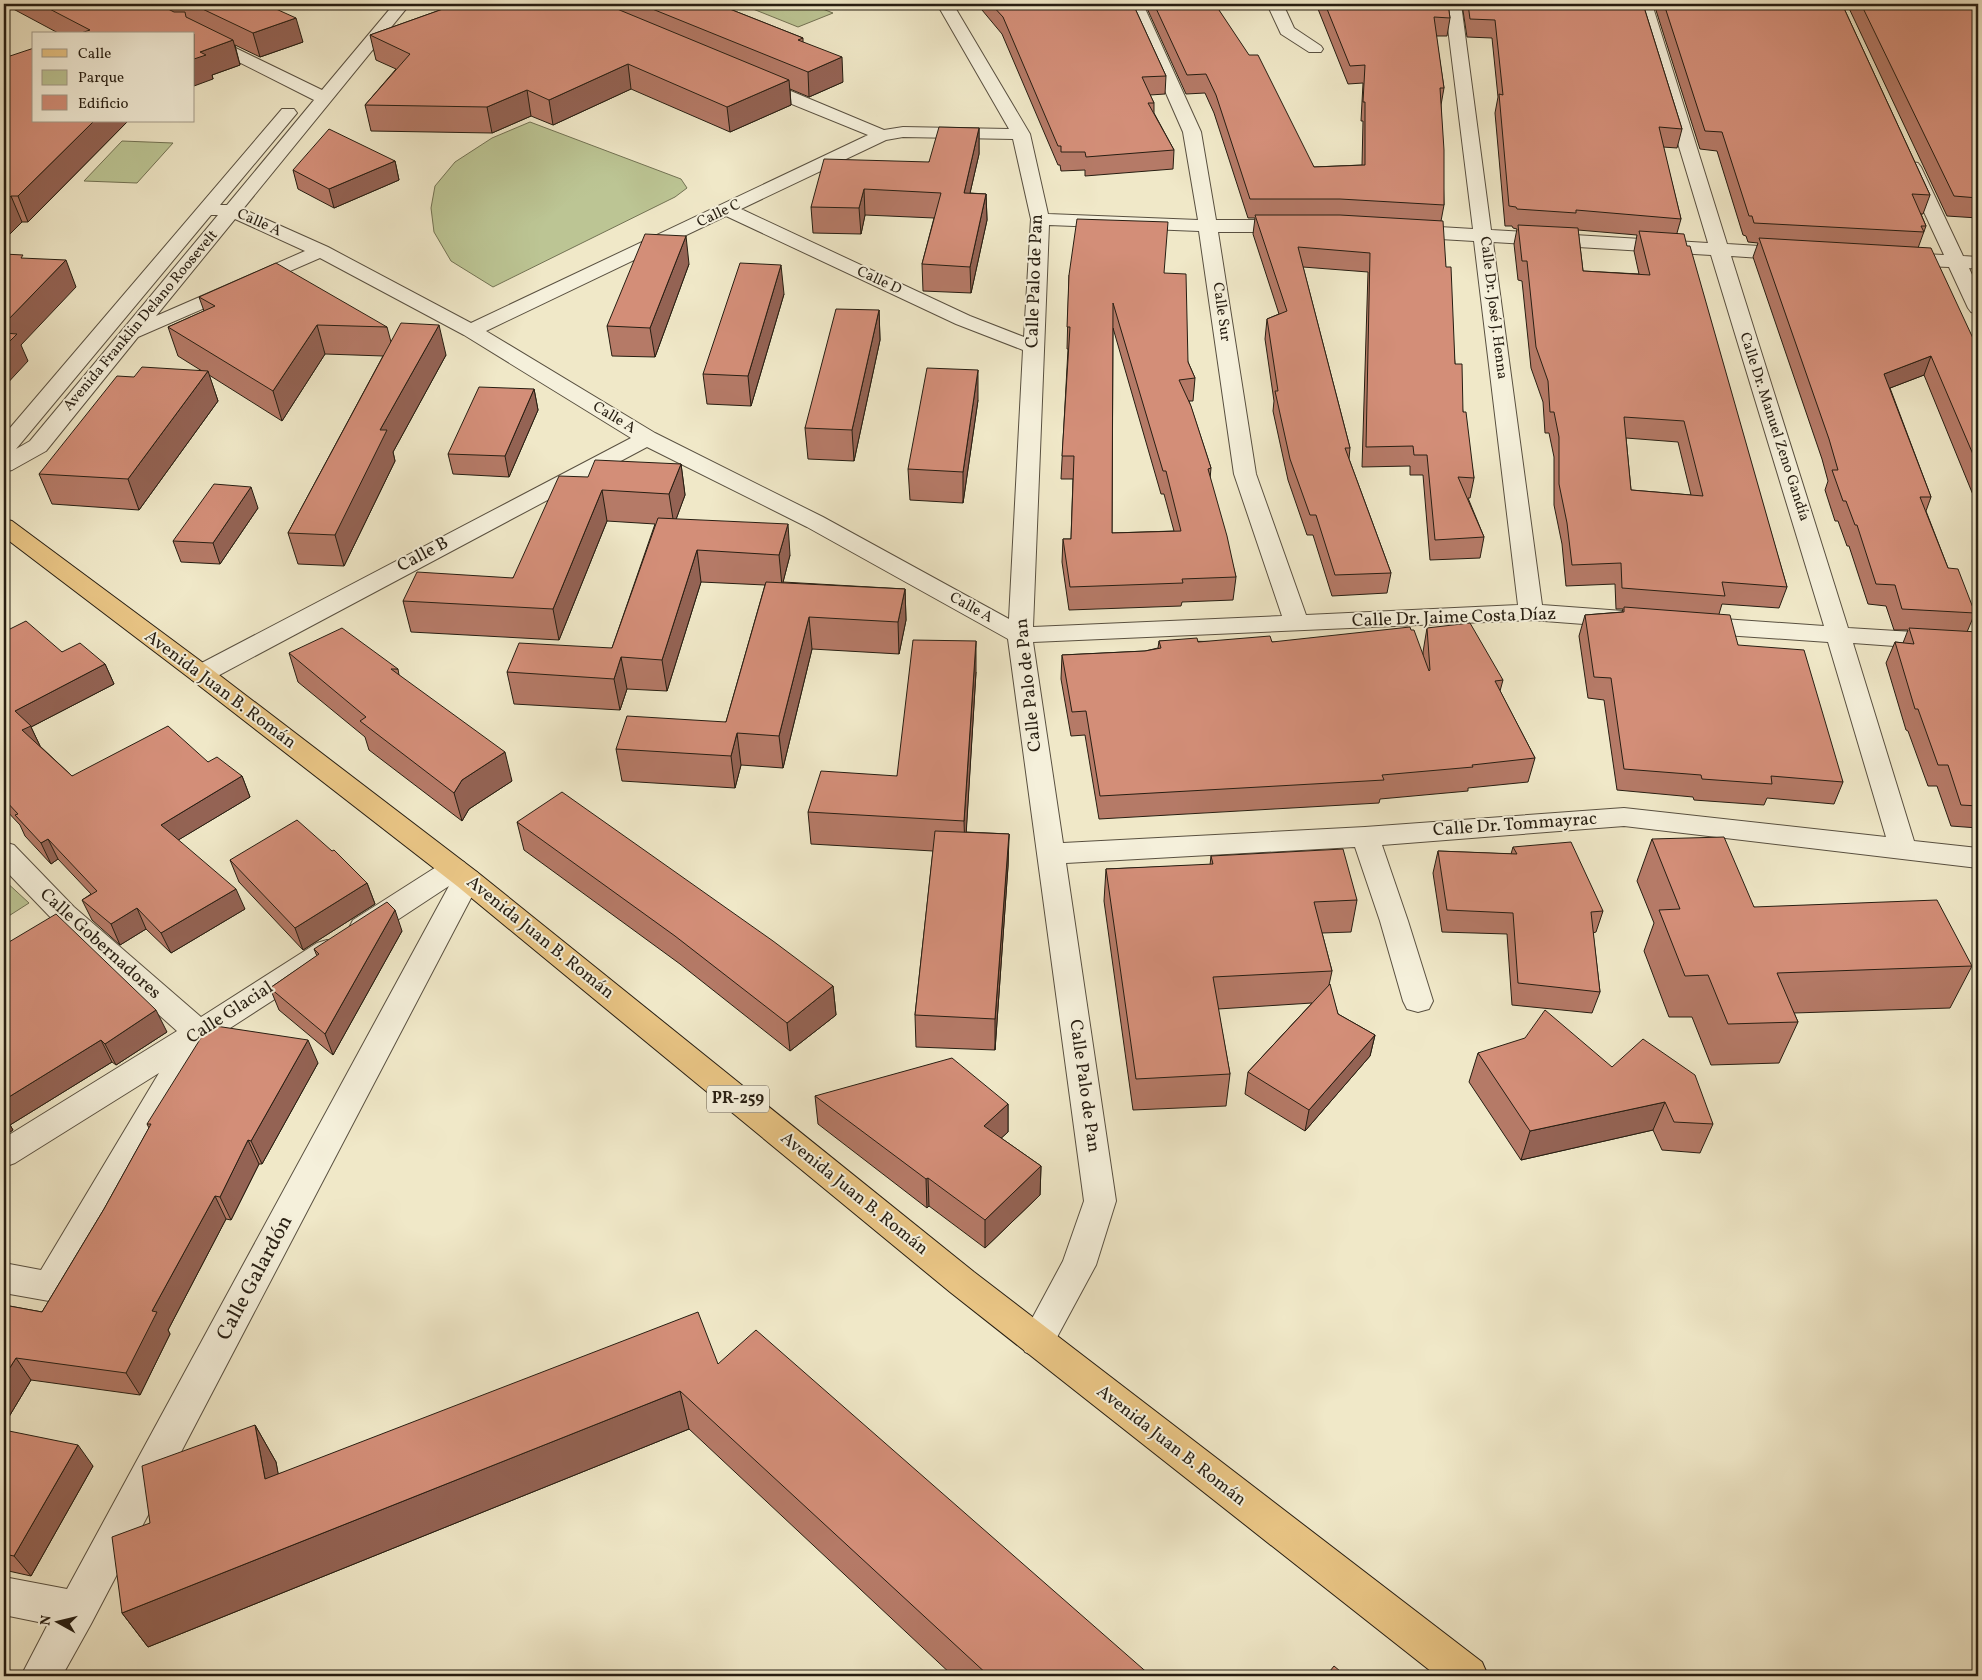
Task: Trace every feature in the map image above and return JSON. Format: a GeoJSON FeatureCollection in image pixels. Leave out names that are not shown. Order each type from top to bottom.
{"type":"FeatureCollection","features":[{"type":"Feature","properties":{"kind":"main road","name":"Avenida Juan B. Román"},"geometry":{"type":"LineString","coordinates":[[4,526],[201,674],[461,874],[1037,1342],[1468,1676]]}},
{"type":"Feature","properties":{"kind":"street"},"geometry":{"type":"LineString","coordinates":[[332,62],[381,4]]}},
{"type":"Feature","properties":{"kind":"street","name":"Avenida Franklin Delano Roosevelt"},"geometry":{"type":"LineString","coordinates":[[4,465],[38,446],[402,4]]}},
{"type":"Feature","properties":{"kind":"street","name":"Calle Palo de Pan"},"geometry":{"type":"LineString","coordinates":[[945,4],[1021,134],[1040,219],[1020,634],[1100,1201],[1079,1266],[1037,1342]]}},
{"type":"Feature","properties":{"kind":"street","name":"Calle Sur"},"geometry":{"type":"LineString","coordinates":[[1135,4],[1192,132],[1208,226],[1244,474],[1297,624]]}},
{"type":"Feature","properties":{"kind":"street"},"geometry":{"type":"LineString","coordinates":[[1274,4],[1287,31],[1315,48]]}},
{"type":"Feature","properties":{"kind":"street","name":"Calle Dr. José J. Henna"},"geometry":{"type":"LineString","coordinates":[[1453,4],[1531,612]]}},
{"type":"Feature","properties":{"kind":"street","name":"Calle Dr. Manuel Zeno Gandía"},"geometry":{"type":"LineString","coordinates":[[1644,4],[1718,250],[1840,636],[1903,850]]}},
{"type":"Feature","properties":{"kind":"street"},"geometry":{"type":"LineString","coordinates":[[195,34],[324,98]]}},
{"type":"Feature","properties":{"kind":"street"},"geometry":{"type":"LineString","coordinates":[[738,75],[882,135],[903,132],[1021,134]]}},
{"type":"Feature","properties":{"kind":"street","name":"Avenida Franklin Delano Roosevelt"},"geometry":{"type":"LineString","coordinates":[[4,452],[9,442],[319,76]]}},
{"type":"Feature","properties":{"kind":"street","name":"Calle C"},"geometry":{"type":"LineString","coordinates":[[471,330],[728,210],[882,135]]}},
{"type":"Feature","properties":{"kind":"street"},"geometry":{"type":"LineString","coordinates":[[1907,155],[1978,308]]}},
{"type":"Feature","properties":{"kind":"street","name":"Calle A"},"geometry":{"type":"LineString","coordinates":[[206,209],[232,211],[321,251],[471,330],[647,438],[815,522],[1020,634]]}},
{"type":"Feature","properties":{"kind":"street","name":"Calle D"},"geometry":{"type":"LineString","coordinates":[[728,210],[963,320],[1034,347]]}},
{"type":"Feature","properties":{"kind":"street"},"geometry":{"type":"LineString","coordinates":[[1040,219],[1208,226],[1307,226]]}},
{"type":"Feature","properties":{"kind":"street"},"geometry":{"type":"LineString","coordinates":[[1386,229],[1807,254]]}},
{"type":"Feature","properties":{"kind":"street"},"geometry":{"type":"LineString","coordinates":[[130,335],[321,251]]}},
{"type":"Feature","properties":{"kind":"street"},"geometry":{"type":"LineString","coordinates":[[1886,258],[1978,263]]}},
{"type":"Feature","properties":{"kind":"street","name":"Calle B"},"geometry":{"type":"LineString","coordinates":[[201,674],[647,438]]}},
{"type":"Feature","properties":{"kind":"street","name":"Calle Dr. Jaime Costa Díaz"},"geometry":{"type":"LineString","coordinates":[[1020,634],[1297,624],[1531,612],[1647,621]]}},
{"type":"Feature","properties":{"kind":"street"},"geometry":{"type":"LineString","coordinates":[[1676,624],[1978,644]]}},
{"type":"Feature","properties":{"kind":"street","name":"Calle Dr. Tommayrac"},"geometry":{"type":"LineString","coordinates":[[1050,854],[1365,837],[1624,817],[1978,858]]}},
{"type":"Feature","properties":{"kind":"street"},"geometry":{"type":"LineString","coordinates":[[1365,837],[1394,921],[1418,1001]]}},
{"type":"Feature","properties":{"kind":"street","name":"Calle Gobernadores"},"geometry":{"type":"LineString","coordinates":[[4,852],[64,914],[199,1033]]}},
{"type":"Feature","properties":{"kind":"street","name":"Calle Glacial"},"geometry":{"type":"LineString","coordinates":[[4,1154],[461,874]]}},
{"type":"Feature","properties":{"kind":"street","name":"Calle Galardón"},"geometry":{"type":"LineString","coordinates":[[41,1676],[461,874]]}},
{"type":"Feature","properties":{"kind":"street"},"geometry":{"type":"LineString","coordinates":[[38,928],[64,914]]}},
{"type":"Feature","properties":{"kind":"street"},"geometry":{"type":"LineString","coordinates":[[4,1278],[49,1286],[199,1033]]}},
{"type":"Feature","properties":{"kind":"street"},"geometry":{"type":"LineString","coordinates":[[4,1596],[77,1610]]}},
{"type":"Feature","properties":{"kind":"green space"},"geometry":{"type":"Polygon","coordinates":[[[810,4],[833,13],[798,27],[743,5],[810,4]]]}},
{"type":"Feature","properties":{"kind":"green space"},"geometry":{"type":"Polygon","coordinates":[[[530,122],[681,179],[687,188],[675,197],[493,287],[451,261],[434,232],[431,208],[435,186],[455,162],[492,138],[530,122]]]}},
{"type":"Feature","properties":{"kind":"green space"},"geometry":{"type":"Polygon","coordinates":[[[122,141],[173,143],[137,183],[84,181],[122,141]]]}},
{"type":"Feature","properties":{"kind":"green space"},"geometry":{"type":"Polygon","coordinates":[[[4,880],[29,903],[4,919],[4,880]]]}},
{"type":"Feature","properties":{"kind":"building"},"geometry":{"type":"Polygon","coordinates":[[[40,4],[158,4],[174,12],[185,12],[186,17],[233,40],[200,52],[206,55],[195,59],[195,32],[84,32],[90,30],[40,4]]]}},
{"type":"Feature","properties":{"kind":"building"},"geometry":{"type":"Polygon","coordinates":[[[192,4],[265,4],[296,18],[253,33],[192,4]]]}},
{"type":"Feature","properties":{"kind":"building"},"geometry":{"type":"Polygon","coordinates":[[[457,4],[605,4],[789,80],[727,107],[628,64],[549,100],[527,90],[487,107],[365,105],[410,54],[370,35],[457,4]]]}},
{"type":"Feature","properties":{"kind":"building"},"geometry":{"type":"Polygon","coordinates":[[[640,4],[717,4],[803,38],[798,40],[842,57],[808,72],[640,4]]]}},
{"type":"Feature","properties":{"kind":"building"},"geometry":{"type":"Polygon","coordinates":[[[991,4],[1133,4],[1166,76],[1142,77],[1154,103],[1148,103],[1174,150],[1086,157],[1085,152],[1061,152],[1061,146],[1058,146],[1003,17],[991,4]]]}},
{"type":"Feature","properties":{"kind":"building"},"geometry":{"type":"Polygon","coordinates":[[[1154,4],[1215,4],[1249,55],[1258,55],[1314,167],[1365,165],[1365,102],[1363,102],[1365,65],[1350,66],[1325,4],[1448,4],[1450,18],[1434,17],[1444,88],[1440,88],[1444,150],[1444,205],[1340,199],[1250,199],[1216,95],[1206,74],[1187,75],[1154,4]]]}},
{"type":"Feature","properties":{"kind":"building"},"geometry":{"type":"Polygon","coordinates":[[[1468,4],[1643,4],[1682,129],[1659,127],[1681,219],[1576,210],[1576,213],[1517,209],[1516,207],[1509,206],[1499,94],[1503,95],[1495,20],[1470,19],[1468,4]]]}},
{"type":"Feature","properties":{"kind":"building"},"geometry":{"type":"Polygon","coordinates":[[[1664,4],[1842,4],[1930,195],[1912,194],[1926,226],[1921,226],[1924,232],[1754,223],[1752,216],[1749,216],[1722,132],[1705,131],[1664,4]]]}},
{"type":"Feature","properties":{"kind":"building"},"geometry":{"type":"Polygon","coordinates":[[[1861,4],[1978,4],[1978,198],[1954,196],[1861,4]]]}},
{"type":"Feature","properties":{"kind":"building"},"geometry":{"type":"Polygon","coordinates":[[[32,49],[32,122],[93,122],[18,196],[11,196],[4,203],[4,58],[32,49]]]}},
{"type":"Feature","properties":{"kind":"building"},"geometry":{"type":"Polygon","coordinates":[[[939,127],[979,128],[964,193],[986,194],[970,267],[922,264],[941,193],[864,189],[859,208],[811,207],[824,159],[929,162],[939,127]]]}},
{"type":"Feature","properties":{"kind":"building"},"geometry":{"type":"Polygon","coordinates":[[[329,129],[395,161],[329,189],[293,170],[329,129]]]}},
{"type":"Feature","properties":{"kind":"building"},"geometry":{"type":"Polygon","coordinates":[[[1255,215],[1340,215],[1443,221],[1446,267],[1451,267],[1455,364],[1462,364],[1463,412],[1466,412],[1474,478],[1458,477],[1484,537],[1435,540],[1427,455],[1414,455],[1413,446],[1366,447],[1370,253],[1298,247],[1350,448],[1345,448],[1391,573],[1335,575],[1316,515],[1310,515],[1290,459],[1275,391],[1278,391],[1267,319],[1287,311],[1255,215]]]}},
{"type":"Feature","properties":{"kind":"building"},"geometry":{"type":"Polygon","coordinates":[[[1077,219],[1168,222],[1164,273],[1186,274],[1188,362],[1195,378],[1179,380],[1191,406],[1211,468],[1208,469],[1227,536],[1236,577],[1182,579],[1183,583],[1070,587],[1063,539],[1071,539],[1074,456],[1062,456],[1070,327],[1067,327],[1069,275],[1077,219]],[[1113,303],[1112,533],[1181,531],[1166,471],[1163,471],[1113,303]]]}},
{"type":"Feature","properties":{"kind":"building"},"geometry":{"type":"Polygon","coordinates":[[[1518,225],[1578,228],[1583,271],[1650,275],[1639,231],[1684,234],[1687,246],[1690,246],[1787,587],[1722,582],[1725,596],[1622,588],[1621,563],[1572,565],[1567,523],[1559,484],[1559,437],[1554,412],[1550,412],[1548,381],[1536,347],[1527,261],[1522,261],[1518,225]],[[1624,417],[1631,490],[1703,496],[1684,421],[1624,417]]]}},
{"type":"Feature","properties":{"kind":"building"},"geometry":{"type":"Polygon","coordinates":[[[645,234],[686,236],[650,328],[607,326],[645,234]]]}},
{"type":"Feature","properties":{"kind":"building"},"geometry":{"type":"Polygon","coordinates":[[[1759,238],[1931,248],[1978,349],[1978,466],[1931,356],[1884,374],[1931,497],[1920,497],[1948,568],[1958,569],[1975,613],[1902,609],[1895,585],[1876,584],[1857,525],[1855,525],[1846,501],[1843,501],[1832,470],[1838,470],[1829,439],[1759,238]]]}},
{"type":"Feature","properties":{"kind":"building"},"geometry":{"type":"Polygon","coordinates":[[[4,254],[23,255],[21,258],[66,260],[4,324],[4,254]]]}},
{"type":"Feature","properties":{"kind":"building"},"geometry":{"type":"Polygon","coordinates":[[[276,263],[387,327],[317,325],[273,391],[168,327],[215,306],[199,297],[276,263]]]}},
{"type":"Feature","properties":{"kind":"building"},"geometry":{"type":"Polygon","coordinates":[[[740,263],[781,265],[748,376],[703,374],[740,263]]]}},
{"type":"Feature","properties":{"kind":"building"},"geometry":{"type":"Polygon","coordinates":[[[836,309],[879,310],[852,430],[805,428],[836,309]]]}},
{"type":"Feature","properties":{"kind":"building"},"geometry":{"type":"Polygon","coordinates":[[[401,323],[439,325],[380,430],[387,430],[335,535],[288,533],[401,323]]]}},
{"type":"Feature","properties":{"kind":"building"},"geometry":{"type":"Polygon","coordinates":[[[4,333],[17,334],[4,347],[4,333]]]}},
{"type":"Feature","properties":{"kind":"building"},"geometry":{"type":"Polygon","coordinates":[[[142,367],[208,371],[128,479],[39,474],[117,376],[134,377],[142,367]]]}},
{"type":"Feature","properties":{"kind":"building"},"geometry":{"type":"Polygon","coordinates":[[[927,368],[978,370],[963,472],[908,469],[927,368]]]}},
{"type":"Feature","properties":{"kind":"building"},"geometry":{"type":"Polygon","coordinates":[[[479,387],[534,389],[505,456],[448,454],[479,387]]]}},
{"type":"Feature","properties":{"kind":"building"},"geometry":{"type":"Polygon","coordinates":[[[595,460],[681,464],[669,494],[602,490],[553,609],[403,601],[417,572],[513,578],[559,476],[588,477],[595,460]]]}},
{"type":"Feature","properties":{"kind":"building"},"geometry":{"type":"Polygon","coordinates":[[[214,484],[251,487],[213,543],[173,541],[214,484]]]}},
{"type":"Feature","properties":{"kind":"building"},"geometry":{"type":"Polygon","coordinates":[[[658,518],[788,524],[779,555],[697,550],[662,660],[621,657],[614,679],[507,672],[519,643],[612,648],[658,518]]]}},
{"type":"Feature","properties":{"kind":"building"},"geometry":{"type":"Polygon","coordinates":[[[766,582],[905,589],[898,622],[809,617],[779,736],[737,733],[731,756],[616,749],[627,716],[726,722],[766,582]]]}},
{"type":"Feature","properties":{"kind":"building"},"geometry":{"type":"Polygon","coordinates":[[[1624,607],[1730,615],[1738,645],[1804,650],[1843,782],[1771,776],[1772,784],[1702,779],[1701,775],[1624,769],[1611,678],[1594,677],[1585,615],[1624,612],[1624,607]]]}},
{"type":"Feature","properties":{"kind":"building"},"geometry":{"type":"Polygon","coordinates":[[[26,621],[62,652],[80,643],[105,664],[15,711],[31,726],[22,730],[72,776],[168,726],[208,762],[217,757],[242,776],[161,825],[236,889],[161,933],[137,908],[111,924],[82,900],[97,891],[48,839],[41,843],[15,815],[18,814],[4,799],[4,632],[26,621]]]}},
{"type":"Feature","properties":{"kind":"building"},"geometry":{"type":"Polygon","coordinates":[[[1470,623],[1503,680],[1495,681],[1535,758],[1472,765],[1473,767],[1382,775],[1384,780],[1100,796],[1086,711],[1072,712],[1062,655],[1145,651],[1161,648],[1159,641],[1197,638],[1198,642],[1270,636],[1272,642],[1410,627],[1411,630],[1414,630],[1429,671],[1427,628],[1470,623]]]}},
{"type":"Feature","properties":{"kind":"building"},"geometry":{"type":"Polygon","coordinates":[[[342,628],[398,669],[391,669],[505,752],[462,780],[454,793],[360,721],[366,717],[289,653],[342,628]]]}},
{"type":"Feature","properties":{"kind":"building"},"geometry":{"type":"Polygon","coordinates":[[[1909,628],[1978,632],[1978,806],[1961,805],[1948,765],[1938,765],[1918,709],[1915,709],[1895,642],[1914,644],[1909,628]]]}},
{"type":"Feature","properties":{"kind":"building"},"geometry":{"type":"Polygon","coordinates":[[[913,640],[976,641],[964,821],[808,812],[821,771],[897,776],[913,640]]]}},
{"type":"Feature","properties":{"kind":"building"},"geometry":{"type":"Polygon","coordinates":[[[562,792],[773,941],[833,986],[787,1023],[675,936],[517,822],[562,792]]]}},
{"type":"Feature","properties":{"kind":"building"},"geometry":{"type":"Polygon","coordinates":[[[297,820],[332,851],[334,850],[367,883],[295,928],[230,860],[297,820]]]}},
{"type":"Feature","properties":{"kind":"building"},"geometry":{"type":"Polygon","coordinates":[[[935,831],[1009,834],[995,1019],[915,1015],[935,831]]]}},
{"type":"Feature","properties":{"kind":"building"},"geometry":{"type":"Polygon","coordinates":[[[1724,837],[1754,907],[1937,900],[1972,966],[1777,973],[1798,1022],[1728,1024],[1708,975],[1685,976],[1659,910],[1680,909],[1652,839],[1724,837]]]}},
{"type":"Feature","properties":{"kind":"building"},"geometry":{"type":"Polygon","coordinates":[[[1571,842],[1603,911],[1591,912],[1600,992],[1518,983],[1513,913],[1447,910],[1438,851],[1517,854],[1513,847],[1571,842]]]}},
{"type":"Feature","properties":{"kind":"building"},"geometry":{"type":"Polygon","coordinates":[[[1343,849],[1357,900],[1314,902],[1332,971],[1213,977],[1230,1074],[1136,1079],[1106,869],[1213,864],[1211,856],[1343,849]]]}},
{"type":"Feature","properties":{"kind":"building"},"geometry":{"type":"Polygon","coordinates":[[[387,902],[395,910],[325,1034],[270,988],[319,954],[314,949],[387,902]]]}},
{"type":"Feature","properties":{"kind":"building"},"geometry":{"type":"Polygon","coordinates":[[[56,914],[156,1010],[105,1044],[101,1040],[4,1100],[4,945],[56,914]]]}},
{"type":"Feature","properties":{"kind":"building"},"geometry":{"type":"Polygon","coordinates":[[[1330,984],[1338,1014],[1375,1035],[1309,1110],[1248,1072],[1330,984]]]}},
{"type":"Feature","properties":{"kind":"building"},"geometry":{"type":"Polygon","coordinates":[[[1545,1010],[1612,1067],[1643,1039],[1695,1075],[1713,1124],[1674,1122],[1665,1102],[1530,1131],[1478,1053],[1525,1038],[1545,1010]]]}},
{"type":"Feature","properties":{"kind":"building"},"geometry":{"type":"Polygon","coordinates":[[[209,1025],[308,1040],[251,1141],[248,1140],[220,1197],[215,1196],[152,1311],[157,1312],[126,1373],[16,1358],[4,1377],[4,1305],[42,1312],[104,1209],[151,1124],[147,1124],[209,1025]]]}},
{"type":"Feature","properties":{"kind":"building"},"geometry":{"type":"Polygon","coordinates":[[[952,1058],[1008,1104],[984,1126],[1041,1166],[985,1220],[928,1178],[926,1179],[815,1096],[952,1058]]]}},
{"type":"Feature","properties":{"kind":"building"},"geometry":{"type":"Polygon","coordinates":[[[698,1312],[718,1364],[756,1330],[1151,1676],[989,1676],[680,1391],[122,1613],[112,1537],[150,1523],[142,1466],[255,1425],[265,1479],[698,1312]]]}},
{"type":"Feature","properties":{"kind":"building"},"geometry":{"type":"Polygon","coordinates":[[[4,1430],[78,1445],[14,1556],[4,1554],[4,1430]]]}},
{"type":"Feature","properties":{"kind":"building"},"geometry":{"type":"Polygon","coordinates":[[[1334,1666],[1346,1676],[1326,1676],[1334,1666]]]}}]}
